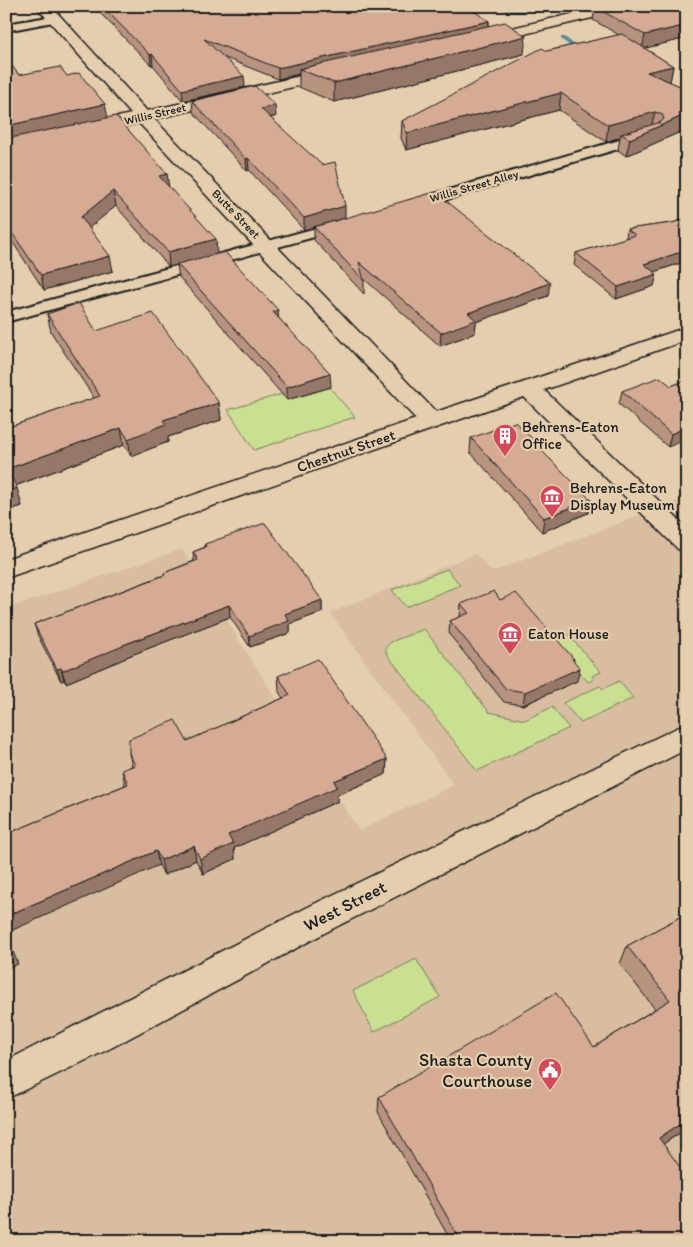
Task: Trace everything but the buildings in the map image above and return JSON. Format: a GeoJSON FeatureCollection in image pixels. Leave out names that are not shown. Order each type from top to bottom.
{"type":"FeatureCollection","features":[{"type":"Feature","properties":{"kind":"street"},"geometry":{"type":"LineString","coordinates":[[471,42],[626,6]]}},
{"type":"Feature","properties":{"kind":"street","name":"Butte Street"},"geometry":{"type":"LineString","coordinates":[[48,13],[142,116],[431,421]]}},
{"type":"Feature","properties":{"kind":"street","name":"Willis Street"},"geometry":{"type":"LineString","coordinates":[[70,133],[354,68]]}},
{"type":"Feature","properties":{"kind":"street","name":"Chestnut Street"},"geometry":{"type":"LineString","coordinates":[[6,569],[687,333]]}},
{"type":"Feature","properties":{"kind":"street"},"geometry":{"type":"LineString","coordinates":[[528,388],[687,543]]}},
{"type":"Feature","properties":{"kind":"street","name":"West Street"},"geometry":{"type":"LineString","coordinates":[[6,1081],[98,1035],[320,918],[687,735]]}},
{"type":"Feature","properties":{"kind":"lane"},"geometry":{"type":"LineString","coordinates":[[6,28],[48,13]]}},
{"type":"Feature","properties":{"kind":"lane","name":"Willis Street Alley"},"geometry":{"type":"LineString","coordinates":[[398,209],[652,134]]}},
{"type":"Feature","properties":{"kind":"lane"},"geometry":{"type":"LineString","coordinates":[[6,318],[267,247],[351,222]]}},
{"type":"Feature","properties":{"kind":"shaded area"},"geometry":{"type":"Polygon","coordinates":[[[687,497],[687,1241],[6,1241],[6,609],[182,549],[359,831],[454,785],[330,613],[475,554],[492,572],[687,497]]]}},
{"type":"Feature","properties":{"kind":"green space"},"geometry":{"type":"Polygon","coordinates":[[[329,387],[355,417],[254,450],[228,410],[282,394],[287,400],[329,387]]]}},
{"type":"Feature","properties":{"kind":"green space"},"geometry":{"type":"Polygon","coordinates":[[[447,569],[460,585],[406,607],[392,590],[447,569]]]}},
{"type":"Feature","properties":{"kind":"green space"},"geometry":{"type":"Polygon","coordinates":[[[424,629],[489,712],[525,720],[552,707],[569,728],[477,771],[386,653],[386,647],[391,642],[424,629]]]}},
{"type":"Feature","properties":{"kind":"green space"},"geometry":{"type":"Polygon","coordinates":[[[566,632],[601,672],[592,676],[594,679],[588,682],[550,639],[566,632]]]}},
{"type":"Feature","properties":{"kind":"green space"},"geometry":{"type":"Polygon","coordinates":[[[619,681],[633,698],[581,723],[563,703],[600,686],[603,689],[619,681]]]}},
{"type":"Feature","properties":{"kind":"green space"},"geometry":{"type":"Polygon","coordinates":[[[416,959],[440,997],[374,1032],[353,991],[416,959]]]}},
{"type":"Feature","properties":{"kind":"waterway"},"geometry":{"type":"LineString","coordinates":[[501,6],[507,10],[524,11]]}},
{"type":"Feature","properties":{"kind":"waterway"},"geometry":{"type":"LineString","coordinates":[[563,38],[585,56]]}},
{"type":"Feature","properties":{"kind":"place","name":"Behrens-Eaton Office"},"geometry":{"type":"Point","coordinates":[505,457]}},
{"type":"Feature","properties":{"kind":"place","name":"Behrens-Eaton Display Museum"},"geometry":{"type":"Point","coordinates":[552,518]}},
{"type":"Feature","properties":{"kind":"place","name":"Eaton House"},"geometry":{"type":"Point","coordinates":[510,655]}},
{"type":"Feature","properties":{"kind":"place","name":"Shasta County Courthouse"},"geometry":{"type":"Point","coordinates":[550,1091]}}]}
